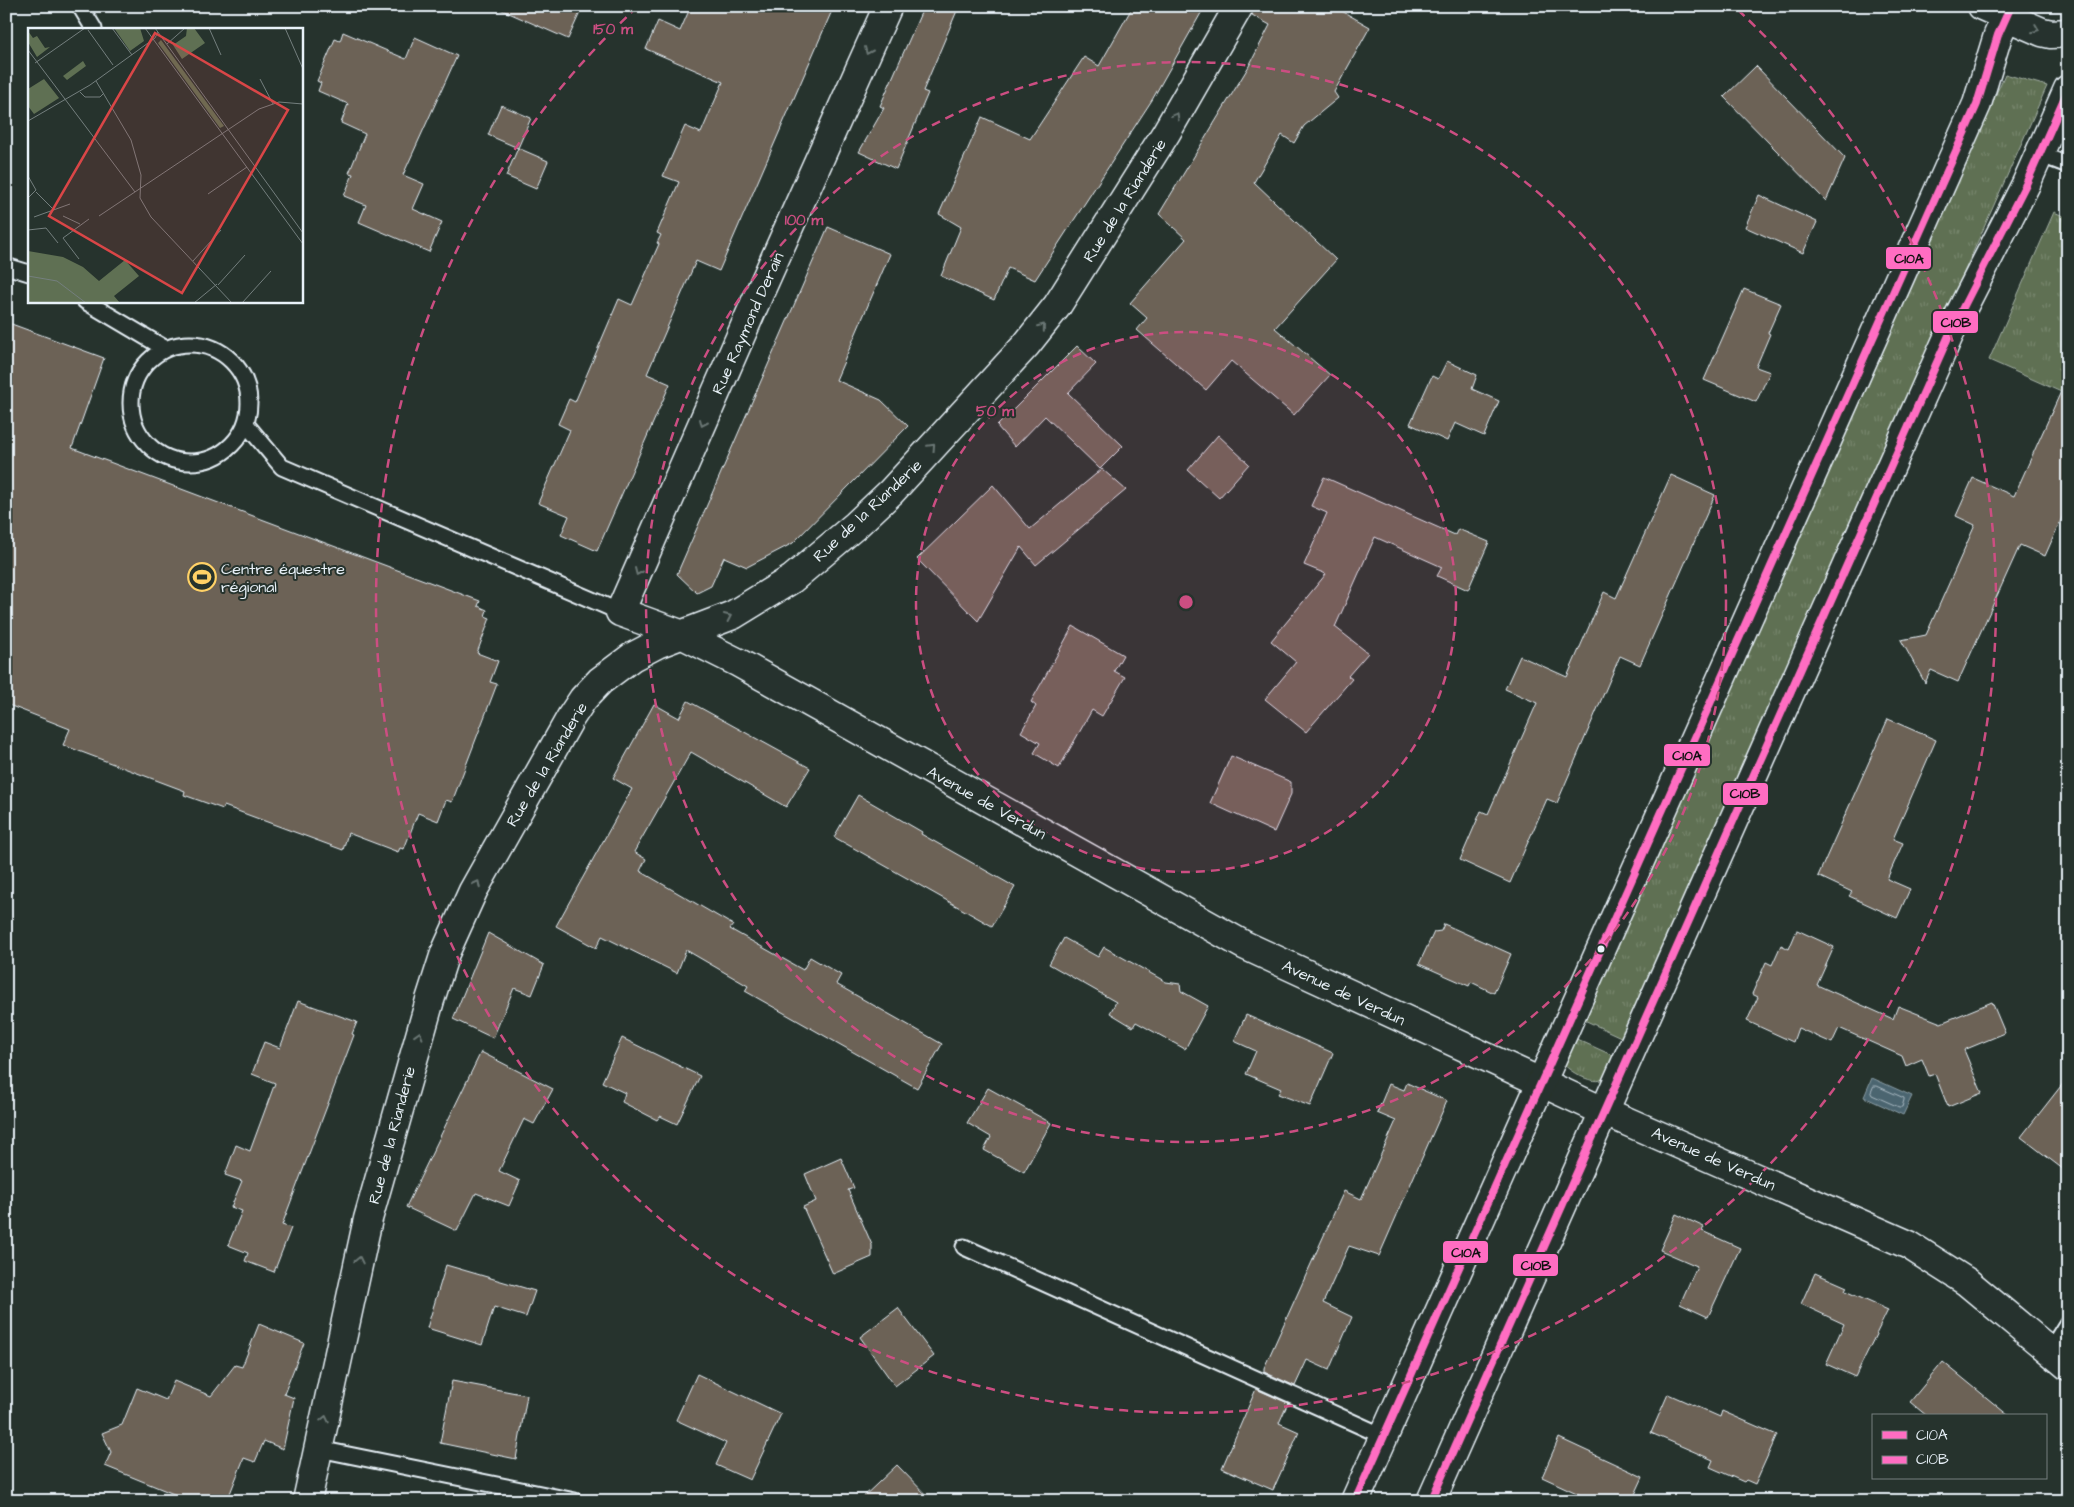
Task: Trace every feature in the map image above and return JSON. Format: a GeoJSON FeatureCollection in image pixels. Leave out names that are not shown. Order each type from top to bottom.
{"type":"FeatureCollection","features":[{"type":"Feature","properties":{"kind":"street","name":"Rue Raymond Derain"},"geometry":{"type":"LineString","coordinates":[[620,612],[888,6]]}},
{"type":"Feature","properties":{"kind":"street","name":"Rue de la Rianderie"},"geometry":{"type":"LineString","coordinates":[[307,1501],[368,1219],[416,1043],[445,953],[487,865],[570,717],[600,681],[632,657],[657,644],[716,623],[739,612],[792,578],[891,492],[1026,345],[1057,306],[1166,133],[1239,6]]}},
{"type":"Feature","properties":{"kind":"street"},"geometry":{"type":"LineString","coordinates":[[1355,1501],[1977,104],[1998,35],[2000,10],[2042,32],[2051,34],[2068,33]]}},
{"type":"Feature","properties":{"kind":"street"},"geometry":{"type":"LineString","coordinates":[[1431,1501],[1950,333],[2039,154],[2068,89]]}},
{"type":"Feature","properties":{"kind":"street","name":"Avenue de Verdun"},"geometry":{"type":"LineString","coordinates":[[620,612],[683,635],[748,668],[1244,945],[1603,1111],[1909,1245],[1967,1282],[2059,1358]]}},
{"type":"Feature","properties":{"kind":"lane"},"geometry":{"type":"LineString","coordinates":[[80,6],[93,28]]}},
{"type":"Feature","properties":{"kind":"lane"},"geometry":{"type":"LineString","coordinates":[[2039,154],[2068,165]]}},
{"type":"Feature","properties":{"kind":"lane"},"geometry":{"type":"LineString","coordinates":[[6,266],[28,273]]}},
{"type":"Feature","properties":{"kind":"lane"},"geometry":{"type":"LineString","coordinates":[[87,302],[166,349]]}},
{"type":"Feature","properties":{"kind":"lane"},"geometry":{"type":"LineString","coordinates":[[185,344],[205,346],[223,353],[237,367],[247,385],[250,404],[246,424],[236,441],[222,453],[204,461],[185,462],[166,457],[150,446],[138,431],[132,413],[132,393],[138,375],[150,360],[166,349],[185,344]]}},
{"type":"Feature","properties":{"kind":"lane"},"geometry":{"type":"LineString","coordinates":[[246,424],[282,467],[620,612]]}},
{"type":"Feature","properties":{"kind":"lane"},"geometry":{"type":"LineString","coordinates":[[964,1247],[1383,1436]]}},
{"type":"Feature","properties":{"kind":"lane"},"geometry":{"type":"LineString","coordinates":[[2059,1358],[2068,1322]]}},
{"type":"Feature","properties":{"kind":"lane"},"geometry":{"type":"LineString","coordinates":[[319,1449],[575,1501]]}},
{"type":"Feature","properties":{"kind":"green space"},"geometry":{"type":"Polygon","coordinates":[[[2005,74],[2047,86],[1623,1038],[1580,1018],[2005,74]]]}},
{"type":"Feature","properties":{"kind":"green space"},"geometry":{"type":"Polygon","coordinates":[[[2054,212],[2068,218],[2068,395],[1989,360],[2054,212]]]}},
{"type":"Feature","properties":{"kind":"green space"},"geometry":{"type":"Polygon","coordinates":[[[1572,1037],[1614,1056],[1604,1078],[1594,1081],[1582,1077],[1563,1063],[1572,1037]]]}},
{"type":"Feature","properties":{"kind":"water"},"geometry":{"type":"Polygon","coordinates":[[[1872,1078],[1912,1096],[1903,1115],[1864,1097],[1872,1078]]]}},
{"type":"Feature","properties":{"kind":"building"},"geometry":{"type":"Polygon","coordinates":[[[493,6],[583,6],[568,39],[493,6]]]}},
{"type":"Feature","properties":{"kind":"building"},"geometry":{"type":"Polygon","coordinates":[[[691,6],[834,6],[719,271],[696,261],[647,374],[670,384],[597,551],[561,535],[569,516],[538,503],[570,430],[558,424],[569,399],[575,402],[619,299],[632,305],[659,244],[657,243],[661,235],[657,233],[679,182],[663,176],[685,126],[701,133],[723,82],[646,49],[658,21],[680,31],[691,6]]]}},
{"type":"Feature","properties":{"kind":"building"},"geometry":{"type":"Polygon","coordinates":[[[924,6],[959,6],[923,91],[928,93],[896,169],[859,152],[884,108],[880,106],[924,6]]]}},
{"type":"Feature","properties":{"kind":"building"},"geometry":{"type":"Polygon","coordinates":[[[1133,6],[1205,6],[1152,100],[1035,280],[1008,268],[994,300],[941,276],[961,227],[939,214],[982,117],[1030,139],[1084,57],[1099,66],[1133,6]]]}},
{"type":"Feature","properties":{"kind":"building"},"geometry":{"type":"Polygon","coordinates":[[[1255,6],[1333,6],[1370,27],[1334,92],[1338,98],[1304,126],[1294,143],[1282,135],[1254,182],[1336,260],[1275,328],[1330,375],[1294,415],[1231,361],[1206,390],[1137,330],[1147,318],[1130,303],[1186,239],[1159,214],[1249,66],[1270,25],[1252,15],[1255,6]]]}},
{"type":"Feature","properties":{"kind":"building"},"geometry":{"type":"Polygon","coordinates":[[[343,32],[406,59],[415,37],[457,56],[403,175],[424,184],[413,209],[442,222],[429,252],[359,222],[366,205],[344,196],[353,174],[349,173],[365,134],[341,123],[348,104],[318,91],[321,83],[317,81],[335,39],[340,41],[343,32]]]}},
{"type":"Feature","properties":{"kind":"building"},"geometry":{"type":"Polygon","coordinates":[[[1756,66],[1845,158],[1826,201],[1724,97],[1756,66]]]}},
{"type":"Feature","properties":{"kind":"building"},"geometry":{"type":"Polygon","coordinates":[[[501,105],[531,118],[518,148],[488,135],[501,105]]]}},
{"type":"Feature","properties":{"kind":"building"},"geometry":{"type":"Polygon","coordinates":[[[518,148],[548,161],[536,189],[506,176],[518,148]]]}},
{"type":"Feature","properties":{"kind":"building"},"geometry":{"type":"Polygon","coordinates":[[[1759,195],[1817,222],[1803,253],[1745,227],[1759,195]]]}},
{"type":"Feature","properties":{"kind":"building"},"geometry":{"type":"Polygon","coordinates":[[[828,227],[890,254],[836,380],[881,400],[908,426],[793,543],[747,567],[724,557],[711,586],[697,593],[677,574],[828,227]]]}},
{"type":"Feature","properties":{"kind":"building"},"geometry":{"type":"Polygon","coordinates":[[[1744,289],[1781,304],[1756,367],[1770,372],[1756,402],[1704,380],[1744,289]]]}},
{"type":"Feature","properties":{"kind":"building","name":"Centre équestre régional"},"geometry":{"type":"Polygon","coordinates":[[[6,322],[104,358],[72,448],[480,601],[478,606],[487,610],[485,616],[490,618],[477,653],[498,661],[490,682],[497,684],[452,802],[446,800],[438,821],[418,813],[404,849],[400,848],[398,852],[348,833],[343,850],[224,806],[223,809],[184,795],[185,791],[63,745],[70,729],[6,704],[6,322]]]}},
{"type":"Feature","properties":{"kind":"building"},"geometry":{"type":"Polygon","coordinates":[[[1077,346],[1096,364],[1068,393],[1123,446],[1100,469],[1045,416],[1015,447],[997,426],[1077,346]]]}},
{"type":"Feature","properties":{"kind":"building"},"geometry":{"type":"Polygon","coordinates":[[[1447,361],[1477,375],[1472,389],[1499,401],[1484,436],[1455,423],[1447,441],[1410,424],[1432,376],[1438,379],[1447,361]]]}},
{"type":"Feature","properties":{"kind":"building"},"geometry":{"type":"Polygon","coordinates":[[[2068,376],[2068,504],[2045,556],[2020,545],[1958,682],[1931,670],[1925,683],[1901,640],[1926,635],[1975,525],[1956,516],[1973,478],[2014,496],[2068,376]]]}},
{"type":"Feature","properties":{"kind":"building"},"geometry":{"type":"Polygon","coordinates":[[[1218,435],[1249,464],[1219,498],[1188,470],[1218,435]]]}},
{"type":"Feature","properties":{"kind":"building"},"geometry":{"type":"Polygon","coordinates":[[[1102,469],[1126,490],[1036,565],[1021,547],[978,621],[917,559],[993,485],[1030,529],[1102,469]]]}},
{"type":"Feature","properties":{"kind":"building"},"geometry":{"type":"Polygon","coordinates":[[[1671,475],[1715,495],[1640,665],[1620,656],[1557,803],[1547,799],[1510,883],[1460,860],[1481,811],[1488,814],[1537,703],[1505,689],[1520,656],[1567,677],[1604,592],[1616,598],[1671,475]]]}},
{"type":"Feature","properties":{"kind":"building"},"geometry":{"type":"Polygon","coordinates":[[[1324,477],[1455,535],[1458,529],[1489,542],[1468,590],[1437,576],[1442,567],[1375,537],[1335,627],[1368,653],[1348,676],[1352,679],[1306,732],[1265,699],[1296,662],[1271,641],[1326,574],[1304,565],[1327,513],[1311,506],[1324,477]]]}},
{"type":"Feature","properties":{"kind":"building"},"geometry":{"type":"Polygon","coordinates":[[[1073,626],[1123,655],[1114,671],[1125,677],[1102,716],[1092,710],[1059,768],[1034,753],[1040,743],[1021,732],[1036,706],[1031,702],[1073,626]]]}},
{"type":"Feature","properties":{"kind":"building"},"geometry":{"type":"Polygon","coordinates":[[[688,701],[810,768],[786,807],[691,752],[634,852],[646,859],[640,871],[733,925],[730,929],[803,970],[810,957],[841,975],[836,984],[942,1044],[917,1088],[745,991],[748,986],[686,950],[677,973],[602,936],[596,948],[556,926],[632,789],[613,778],[654,704],[679,718],[688,701]]]}},
{"type":"Feature","properties":{"kind":"building"},"geometry":{"type":"Polygon","coordinates":[[[1888,719],[1936,740],[1893,839],[1903,843],[1887,879],[1910,889],[1897,918],[1849,896],[1852,892],[1818,876],[1888,719]]]}},
{"type":"Feature","properties":{"kind":"building"},"geometry":{"type":"Polygon","coordinates":[[[1231,756],[1291,782],[1291,794],[1274,832],[1210,803],[1231,756]]]}},
{"type":"Feature","properties":{"kind":"building"},"geometry":{"type":"Polygon","coordinates":[[[858,795],[922,832],[921,834],[1015,887],[992,926],[834,837],[858,795]]]}},
{"type":"Feature","properties":{"kind":"building"},"geometry":{"type":"Polygon","coordinates":[[[1444,924],[1511,954],[1494,993],[1471,982],[1469,986],[1419,964],[1434,932],[1441,931],[1444,924]]]}},
{"type":"Feature","properties":{"kind":"building"},"geometry":{"type":"Polygon","coordinates":[[[1797,930],[1834,947],[1817,985],[1893,1019],[1898,1006],[1941,1023],[1992,1002],[2005,1033],[1964,1050],[1982,1093],[1948,1107],[1935,1074],[1929,1076],[1922,1059],[1906,1066],[1902,1056],[1839,1028],[1832,1043],[1798,1028],[1793,1042],[1747,1021],[1758,997],[1752,994],[1766,962],[1772,965],[1781,945],[1789,949],[1797,930]]]}},
{"type":"Feature","properties":{"kind":"building"},"geometry":{"type":"Polygon","coordinates":[[[488,933],[544,965],[532,995],[514,988],[493,1038],[453,1019],[488,933]]]}},
{"type":"Feature","properties":{"kind":"building"},"geometry":{"type":"Polygon","coordinates":[[[1064,938],[1098,957],[1104,947],[1166,982],[1180,984],[1181,991],[1208,1006],[1185,1049],[1136,1022],[1133,1027],[1110,1013],[1116,1002],[1049,964],[1064,938]]]}},
{"type":"Feature","properties":{"kind":"building"},"geometry":{"type":"Polygon","coordinates":[[[298,1001],[357,1022],[352,1034],[354,1035],[282,1225],[291,1228],[274,1272],[245,1261],[248,1253],[228,1245],[242,1211],[231,1207],[242,1181],[225,1175],[236,1145],[250,1151],[275,1083],[252,1074],[264,1042],[280,1048],[298,1001]]]}},
{"type":"Feature","properties":{"kind":"building"},"geometry":{"type":"Polygon","coordinates":[[[1246,1015],[1333,1053],[1310,1106],[1278,1094],[1281,1089],[1246,1074],[1256,1051],[1234,1041],[1246,1015]]]}},
{"type":"Feature","properties":{"kind":"building"},"geometry":{"type":"Polygon","coordinates":[[[622,1038],[700,1076],[677,1124],[660,1116],[657,1120],[622,1102],[625,1093],[602,1082],[622,1038]]]}},
{"type":"Feature","properties":{"kind":"building"},"geometry":{"type":"Polygon","coordinates":[[[481,1052],[553,1089],[534,1124],[524,1119],[499,1171],[520,1181],[509,1206],[476,1193],[457,1231],[406,1207],[481,1052]]]}},
{"type":"Feature","properties":{"kind":"building"},"geometry":{"type":"Polygon","coordinates":[[[2068,1077],[2068,1173],[2021,1137],[2068,1077]]]}},
{"type":"Feature","properties":{"kind":"building"},"geometry":{"type":"Polygon","coordinates":[[[1407,1083],[1447,1101],[1379,1256],[1349,1246],[1323,1303],[1352,1317],[1329,1370],[1307,1360],[1295,1386],[1264,1372],[1264,1368],[1344,1191],[1361,1199],[1396,1121],[1377,1113],[1389,1084],[1404,1090],[1407,1083]]]}},
{"type":"Feature","properties":{"kind":"building"},"geometry":{"type":"Polygon","coordinates":[[[988,1088],[1051,1123],[1024,1172],[984,1150],[991,1137],[967,1123],[988,1088]]]}},
{"type":"Feature","properties":{"kind":"building"},"geometry":{"type":"Polygon","coordinates":[[[841,1158],[854,1188],[848,1190],[872,1245],[872,1257],[833,1274],[803,1207],[816,1201],[805,1174],[841,1158]]]}},
{"type":"Feature","properties":{"kind":"building"},"geometry":{"type":"Polygon","coordinates":[[[1676,1214],[1704,1227],[1702,1231],[1740,1248],[1708,1317],[1680,1304],[1697,1266],[1660,1250],[1676,1214]]]}},
{"type":"Feature","properties":{"kind":"building"},"geometry":{"type":"Polygon","coordinates":[[[446,1265],[535,1291],[526,1317],[494,1307],[482,1345],[427,1328],[446,1265]]]}},
{"type":"Feature","properties":{"kind":"building"},"geometry":{"type":"Polygon","coordinates":[[[1815,1273],[1847,1287],[1845,1291],[1888,1310],[1855,1377],[1826,1364],[1844,1324],[1801,1304],[1815,1273]]]}},
{"type":"Feature","properties":{"kind":"building"},"geometry":{"type":"Polygon","coordinates":[[[898,1308],[934,1356],[895,1386],[860,1337],[898,1308]]]}},
{"type":"Feature","properties":{"kind":"building"},"geometry":{"type":"Polygon","coordinates":[[[259,1324],[304,1343],[284,1394],[294,1398],[283,1449],[264,1441],[255,1462],[244,1458],[227,1501],[191,1501],[105,1466],[111,1452],[102,1433],[122,1425],[137,1388],[166,1400],[174,1381],[211,1396],[235,1365],[242,1367],[259,1324]]]}},
{"type":"Feature","properties":{"kind":"building"},"geometry":{"type":"Polygon","coordinates":[[[1943,1362],[2007,1414],[1925,1414],[1910,1402],[1943,1362]]]}},
{"type":"Feature","properties":{"kind":"building"},"geometry":{"type":"Polygon","coordinates":[[[697,1374],[781,1414],[750,1480],[716,1465],[726,1443],[676,1420],[697,1374]]]}},
{"type":"Feature","properties":{"kind":"building"},"geometry":{"type":"Polygon","coordinates":[[[452,1381],[527,1395],[516,1459],[440,1443],[452,1381]]]}},
{"type":"Feature","properties":{"kind":"building"},"geometry":{"type":"Polygon","coordinates":[[[1256,1389],[1288,1403],[1279,1423],[1299,1432],[1273,1490],[1222,1468],[1256,1389]]]}},
{"type":"Feature","properties":{"kind":"building"},"geometry":{"type":"Polygon","coordinates":[[[1668,1394],[1720,1417],[1722,1411],[1777,1435],[1755,1484],[1746,1480],[1744,1482],[1710,1467],[1713,1460],[1651,1433],[1668,1394]]]}},
{"type":"Feature","properties":{"kind":"building"},"geometry":{"type":"Polygon","coordinates":[[[1559,1438],[1643,1477],[1632,1501],[1594,1501],[1542,1477],[1559,1438]]]}},
{"type":"Feature","properties":{"kind":"building"},"geometry":{"type":"Polygon","coordinates":[[[897,1465],[932,1501],[859,1501],[897,1465]]]}},
{"type":"Feature","properties":{"kind":"transit line","name":"C10A"},"geometry":{"type":"LineString","coordinates":[[1355,1501],[1977,104],[1998,35],[2011,6]]}},
{"type":"Feature","properties":{"kind":"transit line","name":"C10B"},"geometry":{"type":"LineString","coordinates":[[1431,1501],[1950,333],[2026,184],[2068,90]]}},
{"type":"Feature","properties":{"kind":"place","name":"Centre équestre régional"},"geometry":{"type":"Point","coordinates":[202,577]}}]}
